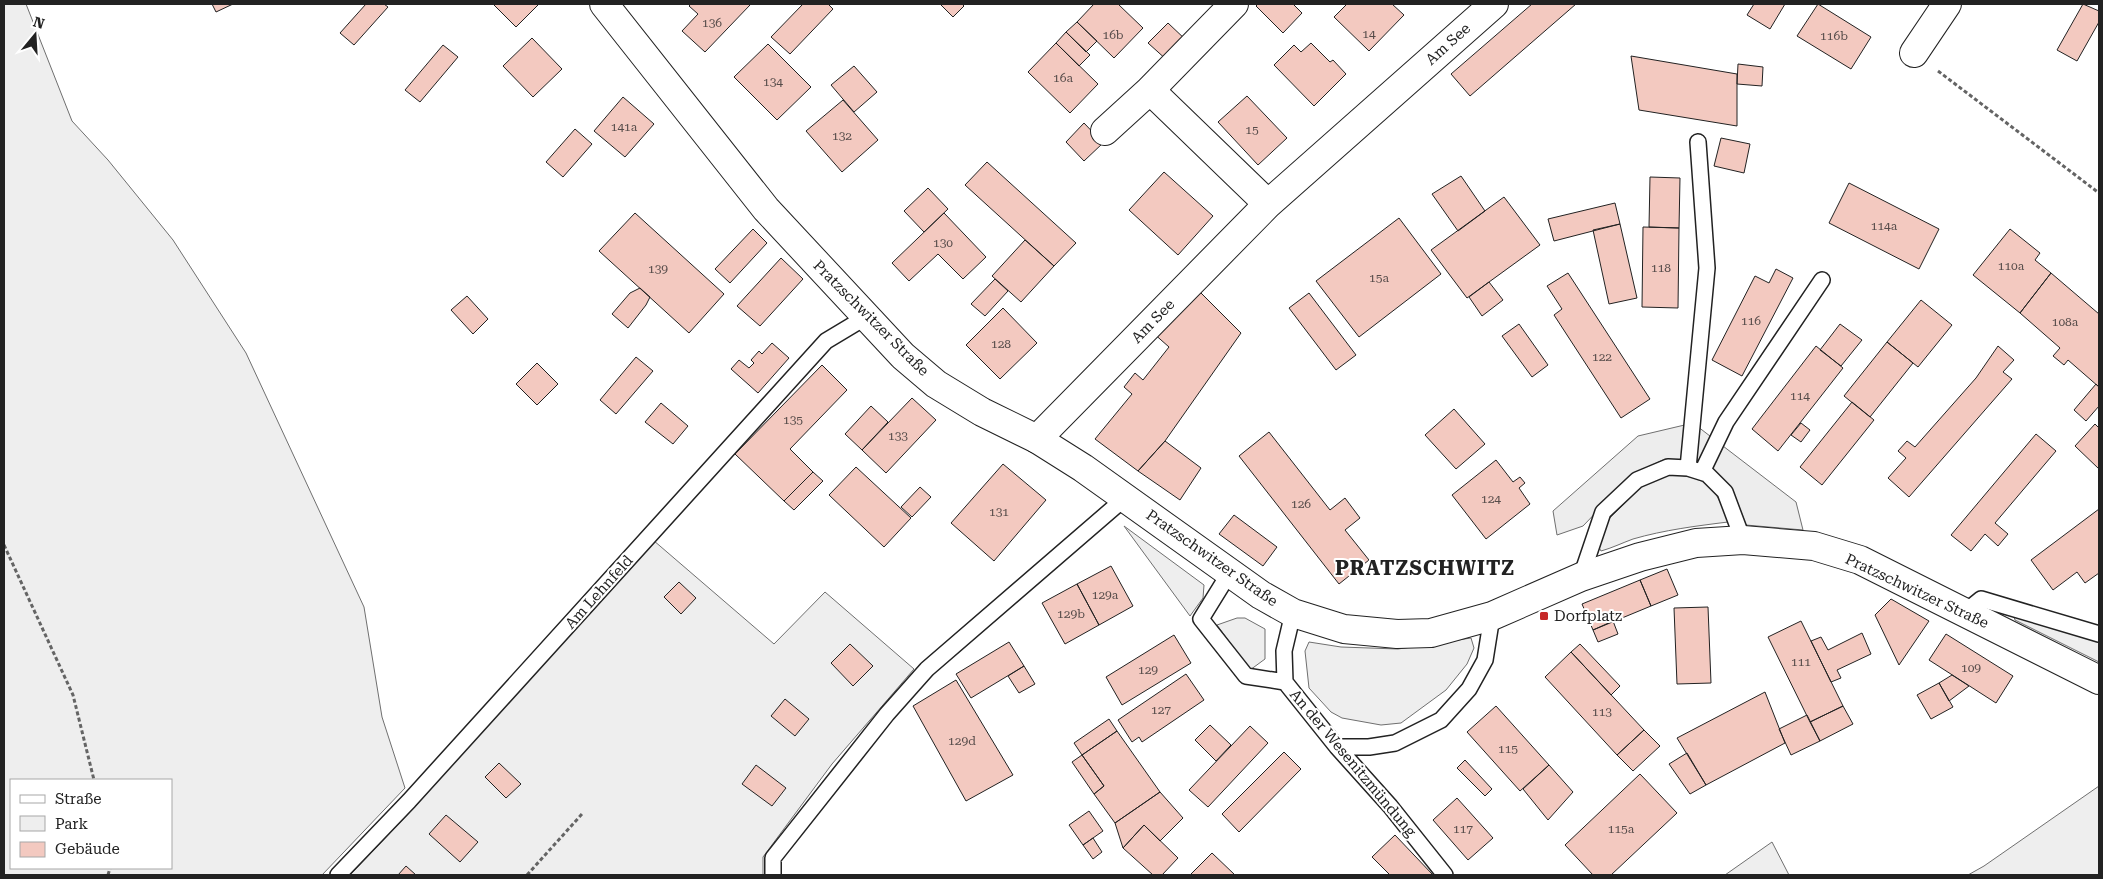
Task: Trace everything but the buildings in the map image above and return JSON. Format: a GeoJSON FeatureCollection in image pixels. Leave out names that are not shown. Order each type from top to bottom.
{"type":"FeatureCollection","features":[{"type":"Feature","properties":{"kind":"street","name":"Pratzschwitzer Straße"},"geometry":{"type":"LineString","coordinates":[[604,4],[766,209],[903,356],[936,384],[982,412],[1037,439],[1126,498],[1261,595],[1293,613],[1344,629],[1397,634],[1431,633],[1492,616],[1581,577],[1640,557],[1696,543],[1743,540],[1814,546],[1860,560],[2099,680]]}},
{"type":"Feature","properties":{"kind":"street"},"geometry":{"type":"LineString","coordinates":[[1105,131],[1150,90],[1234,4]]}},
{"type":"Feature","properties":{"kind":"street","name":"Am See"},"geometry":{"type":"LineString","coordinates":[[1037,439],[1268,204],[1494,4]]}},
{"type":"Feature","properties":{"kind":"street"},"geometry":{"type":"LineString","coordinates":[[1914,52],[1947,4]]}},
{"type":"Feature","properties":{"kind":"street"},"geometry":{"type":"LineString","coordinates":[[1150,90],[1268,204]]}},
{"type":"Feature","properties":{"kind":"lane"},"geometry":{"type":"LineString","coordinates":[[1695,470],[1707,268],[1698,142]]}},
{"type":"Feature","properties":{"kind":"lane"},"geometry":{"type":"LineString","coordinates":[[1695,470],[1822,280]]}},
{"type":"Feature","properties":{"kind":"lane","name":"Am Lehnfeld"},"geometry":{"type":"LineString","coordinates":[[338,875],[409,801],[826,341],[866,317]]}},
{"type":"Feature","properties":{"kind":"lane"},"geometry":{"type":"LineString","coordinates":[[1581,577],[1603,512],[1637,480],[1668,467],[1695,470],[1707,474],[1725,492],[1743,540]]}},
{"type":"Feature","properties":{"kind":"lane"},"geometry":{"type":"LineString","coordinates":[[773,875],[772,858],[887,714],[927,669],[1126,498]]}},
{"type":"Feature","properties":{"kind":"lane"},"geometry":{"type":"LineString","coordinates":[[1230,572],[1201,619],[1246,676],[1285,682]]}},
{"type":"Feature","properties":{"kind":"lane"},"geometry":{"type":"LineString","coordinates":[[1965,612],[1981,599],[2099,634]]}},
{"type":"Feature","properties":{"kind":"lane","name":"An der Wesenitzmündung"},"geometry":{"type":"LineString","coordinates":[[1293,613],[1284,651],[1285,682],[1337,747],[1390,806],[1445,875]]}},
{"type":"Feature","properties":{"kind":"lane"},"geometry":{"type":"LineString","coordinates":[[1337,747],[1369,747],[1394,743],[1442,720],[1469,689],[1485,660],[1492,616]]}},
{"type":"Feature","properties":{"kind":"path"},"geometry":{"type":"LineString","coordinates":[[1914,52],[2099,193]]}},
{"type":"Feature","properties":{"kind":"path"},"geometry":{"type":"LineString","coordinates":[[4,545],[73,695],[94,779]]}},
{"type":"Feature","properties":{"kind":"path"},"geometry":{"type":"LineString","coordinates":[[527,875],[582,814]]}},
{"type":"Feature","properties":{"kind":"green space"},"geometry":{"type":"Polygon","coordinates":[[[4,4],[26,4],[72,121],[108,160],[173,240],[246,353],[364,607],[382,717],[405,788],[322,875],[4,875],[4,4]]]}},
{"type":"Feature","properties":{"kind":"green space"},"geometry":{"type":"Polygon","coordinates":[[[1668,474],[1682,475],[1708,485],[1719,499],[1728,522],[1656,533],[1601,551],[1596,542],[1602,526],[1645,483],[1668,474]]]}},
{"type":"Feature","properties":{"kind":"green space"},"geometry":{"type":"Polygon","coordinates":[[[1124,526],[1204,585],[1203,598],[1190,616],[1124,526]]]}},
{"type":"Feature","properties":{"kind":"green space"},"geometry":{"type":"Polygon","coordinates":[[[653,540],[774,644],[825,592],[914,669],[832,764],[763,857],[763,875],[350,875],[411,811],[653,540]]]}},
{"type":"Feature","properties":{"kind":"green space"},"geometry":{"type":"Polygon","coordinates":[[[2013,614],[2099,641],[2099,662],[2015,620],[2013,614]]]}},
{"type":"Feature","properties":{"kind":"green space"},"geometry":{"type":"Polygon","coordinates":[[[1237,618],[1245,618],[1265,629],[1265,659],[1250,670],[1217,625],[1237,618]]]}},
{"type":"Feature","properties":{"kind":"green space"},"geometry":{"type":"Polygon","coordinates":[[[1471,638],[1474,648],[1467,664],[1446,690],[1401,723],[1381,725],[1342,718],[1331,712],[1309,688],[1305,651],[1309,642],[1341,647],[1398,649],[1471,638]]]}},
{"type":"Feature","properties":{"kind":"green space"},"geometry":{"type":"Polygon","coordinates":[[[2099,786],[2099,875],[1968,875],[1984,866],[2099,786]]]}},
{"type":"Feature","properties":{"kind":"green space"},"geometry":{"type":"Polygon","coordinates":[[[1772,842],[1789,875],[1725,875],[1772,842]]]}},
{"type":"Feature","properties":{"kind":"shaded area"},"geometry":{"type":"Polygon","coordinates":[[[1693,423],[1796,502],[1803,530],[1746,525],[1732,488],[1711,468],[1689,461],[1665,459],[1633,474],[1583,526],[1557,535],[1553,511],[1638,436],[1693,423]]]}},
{"type":"Feature","properties":{"kind":"place","name":"Dorfplatz"},"geometry":{"type":"Point","coordinates":[1544,616]}},
{"type":"Feature","properties":{"kind":"district","name":"PRATZSCHWITZ"},"geometry":{"type":"Point","coordinates":[1425,568]}}]}
